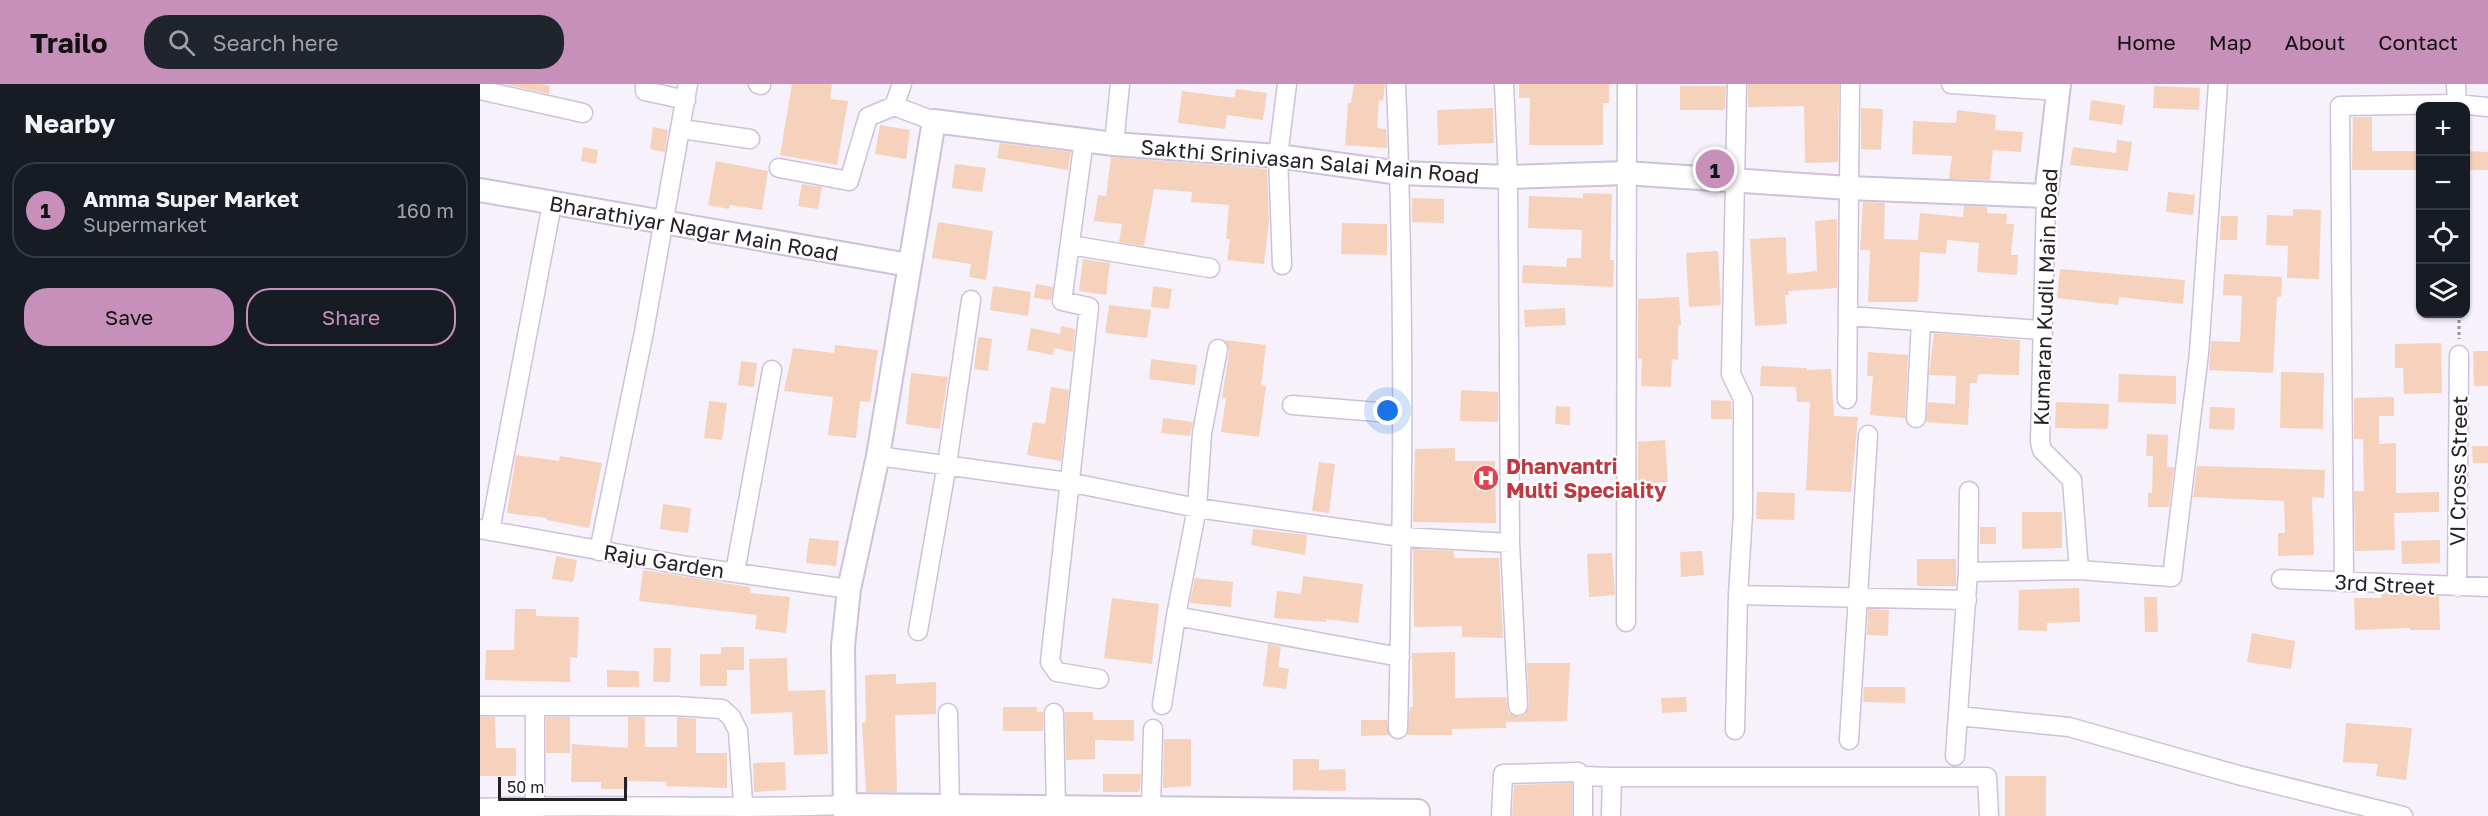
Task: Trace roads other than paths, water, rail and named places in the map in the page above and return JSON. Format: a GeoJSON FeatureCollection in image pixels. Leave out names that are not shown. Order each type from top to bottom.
{"type":"FeatureCollection","features":[{"type":"Feature","properties":{"kind":"street"},"geometry":{"type":"LineString","coordinates":[[599,550],[664,223],[687,92],[645,91],[645,84]]}},
{"type":"Feature","properties":{"kind":"street"},"geometry":{"type":"LineString","coordinates":[[894,106],[902,84]]}},
{"type":"Feature","properties":{"kind":"street"},"geometry":{"type":"LineString","coordinates":[[1114,144],[1120,84]]}},
{"type":"Feature","properties":{"kind":"street"},"geometry":{"type":"LineString","coordinates":[[1282,265],[1278,156],[1287,84]]}},
{"type":"Feature","properties":{"kind":"street"},"geometry":{"type":"LineString","coordinates":[[1396,84],[1400,173],[1402,414],[1398,729]]}},
{"type":"Feature","properties":{"kind":"street"},"geometry":{"type":"LineString","coordinates":[[1504,84],[1508,177],[1510,543],[1518,706]]}},
{"type":"Feature","properties":{"kind":"street"},"geometry":{"type":"LineString","coordinates":[[1626,622],[1625,173],[1627,84]]}},
{"type":"Feature","properties":{"kind":"street"},"geometry":{"type":"LineString","coordinates":[[1735,730],[1738,595],[1743,513],[1743,399],[1731,375],[1737,84]]}},
{"type":"Feature","properties":{"kind":"street"},"geometry":{"type":"LineString","coordinates":[[1847,399],[1850,84]]}},
{"type":"Feature","properties":{"kind":"street"},"geometry":{"type":"LineString","coordinates":[[1952,84],[2059,88]]}},
{"type":"Feature","properties":{"kind":"street"},"geometry":{"type":"LineString","coordinates":[[1968,572],[2079,570],[2172,577],[2199,353],[2218,84]]}},
{"type":"Feature","properties":{"kind":"street"},"geometry":{"type":"LineString","coordinates":[[2456,84],[2457,102]]}},
{"type":"Feature","properties":{"kind":"street","name":"Kumaran Kudil Main Road"},"geometry":{"type":"LineString","coordinates":[[2059,88],[2046,196],[2040,442],[2042,450],[2072,480],[2079,570]]}},
{"type":"Feature","properties":{"kind":"street"},"geometry":{"type":"LineString","coordinates":[[480,90],[583,113]]}},
{"type":"Feature","properties":{"kind":"street"},"geometry":{"type":"LineString","coordinates":[[2344,582],[2340,106],[2416,105]]}},
{"type":"Feature","properties":{"kind":"street"},"geometry":{"type":"LineString","coordinates":[[2470,105],[2488,107]]}},
{"type":"Feature","properties":{"kind":"street"},"geometry":{"type":"LineString","coordinates":[[779,168],[849,181],[867,117],[894,106],[934,121],[878,456],[849,589],[843,646],[845,811]]}},
{"type":"Feature","properties":{"kind":"street","name":"Sakthi Srinivasan Salai Main Road"},"geometry":{"type":"LineString","coordinates":[[934,121],[1114,144],[1278,156],[1400,173],[1508,177],[1625,173],[1849,188],[2046,196]]}},
{"type":"Feature","properties":{"kind":"street"},"geometry":{"type":"LineString","coordinates":[[682,129],[750,139]]}},
{"type":"Feature","properties":{"kind":"street"},"geometry":{"type":"LineString","coordinates":[[1084,140],[1062,301],[1089,307],[1050,662],[1057,672],[1099,679]]}},
{"type":"Feature","properties":{"kind":"street","name":"Bharathiyar Nagar Main Road"},"geometry":{"type":"LineString","coordinates":[[480,190],[909,265]]}},
{"type":"Feature","properties":{"kind":"street"},"geometry":{"type":"LineString","coordinates":[[485,530],[552,204]]}},
{"type":"Feature","properties":{"kind":"street"},"geometry":{"type":"LineString","coordinates":[[1070,244],[1210,268]]}},
{"type":"Feature","properties":{"kind":"street"},"geometry":{"type":"LineString","coordinates":[[918,631],[947,464],[971,300]]}},
{"type":"Feature","properties":{"kind":"street"},"geometry":{"type":"LineString","coordinates":[[1849,316],[2041,330]]}},
{"type":"Feature","properties":{"kind":"street"},"geometry":{"type":"LineString","coordinates":[[1916,418],[1921,321]]}},
{"type":"Feature","properties":{"kind":"street"},"geometry":{"type":"LineString","coordinates":[[1162,705],[1197,508],[1202,433],[1218,349]]}},
{"type":"Feature","properties":{"kind":"street","name":"VI Cross Street"},"geometry":{"type":"LineString","coordinates":[[2457,587],[2459,355]]}},
{"type":"Feature","properties":{"kind":"street"},"geometry":{"type":"LineString","coordinates":[[735,572],[772,370]]}},
{"type":"Feature","properties":{"kind":"street"},"geometry":{"type":"LineString","coordinates":[[1292,405],[1402,414]]}},
{"type":"Feature","properties":{"kind":"street"},"geometry":{"type":"LineString","coordinates":[[1849,740],[1869,435]]}},
{"type":"Feature","properties":{"kind":"street"},"geometry":{"type":"LineString","coordinates":[[878,456],[1068,482],[1197,508],[1402,537],[1510,543]]}},
{"type":"Feature","properties":{"kind":"street"},"geometry":{"type":"LineString","coordinates":[[1955,756],[1967,600],[1970,491]]}},
{"type":"Feature","properties":{"kind":"street","name":"Raju Garden"},"geometry":{"type":"LineString","coordinates":[[485,530],[849,589]]}},
{"type":"Feature","properties":{"kind":"street","name":"3rd Street"},"geometry":{"type":"LineString","coordinates":[[2281,579],[2488,587]]}},
{"type":"Feature","properties":{"kind":"street"},"geometry":{"type":"LineString","coordinates":[[1738,595],[1967,600]]}},
{"type":"Feature","properties":{"kind":"street"},"geometry":{"type":"LineString","coordinates":[[1176,616],[1400,657]]}},
{"type":"Feature","properties":{"kind":"street"},"geometry":{"type":"LineString","coordinates":[[480,706],[675,706],[722,710],[731,717],[738,731],[744,813]]}},
{"type":"Feature","properties":{"kind":"street"},"geometry":{"type":"LineString","coordinates":[[535,706],[535,811]]}},
{"type":"Feature","properties":{"kind":"street"},"geometry":{"type":"LineString","coordinates":[[948,713],[955,811]]}},
{"type":"Feature","properties":{"kind":"street"},"geometry":{"type":"LineString","coordinates":[[1054,713],[1056,809]]}},
{"type":"Feature","properties":{"kind":"street"},"geometry":{"type":"LineString","coordinates":[[1958,717],[2069,727],[2238,775],[2403,816]]}},
{"type":"Feature","properties":{"kind":"street"},"geometry":{"type":"LineString","coordinates":[[1151,809],[1153,729]]}},
{"type":"Feature","properties":{"kind":"street"},"geometry":{"type":"LineString","coordinates":[[1501,816],[1503,774],[1578,772],[1583,776],[1612,777],[1987,777],[1989,816]]}},
{"type":"Feature","properties":{"kind":"street"},"geometry":{"type":"LineString","coordinates":[[1583,776],[1583,816]]}},
{"type":"Feature","properties":{"kind":"street"},"geometry":{"type":"LineString","coordinates":[[1611,816],[1612,777]]}},
{"type":"Feature","properties":{"kind":"street"},"geometry":{"type":"LineString","coordinates":[[480,808],[535,811],[744,813],[1056,809],[1418,811],[1418,816]]}},
{"type":"Feature","properties":{"kind":"place","name":"Amma Super Market"},"geometry":{"type":"Point","coordinates":[1715,169]}},
{"type":"Feature","properties":{"kind":"place","name":"Dhanvantri Multi Speciality"},"geometry":{"type":"Point","coordinates":[1486,478]}}]}
